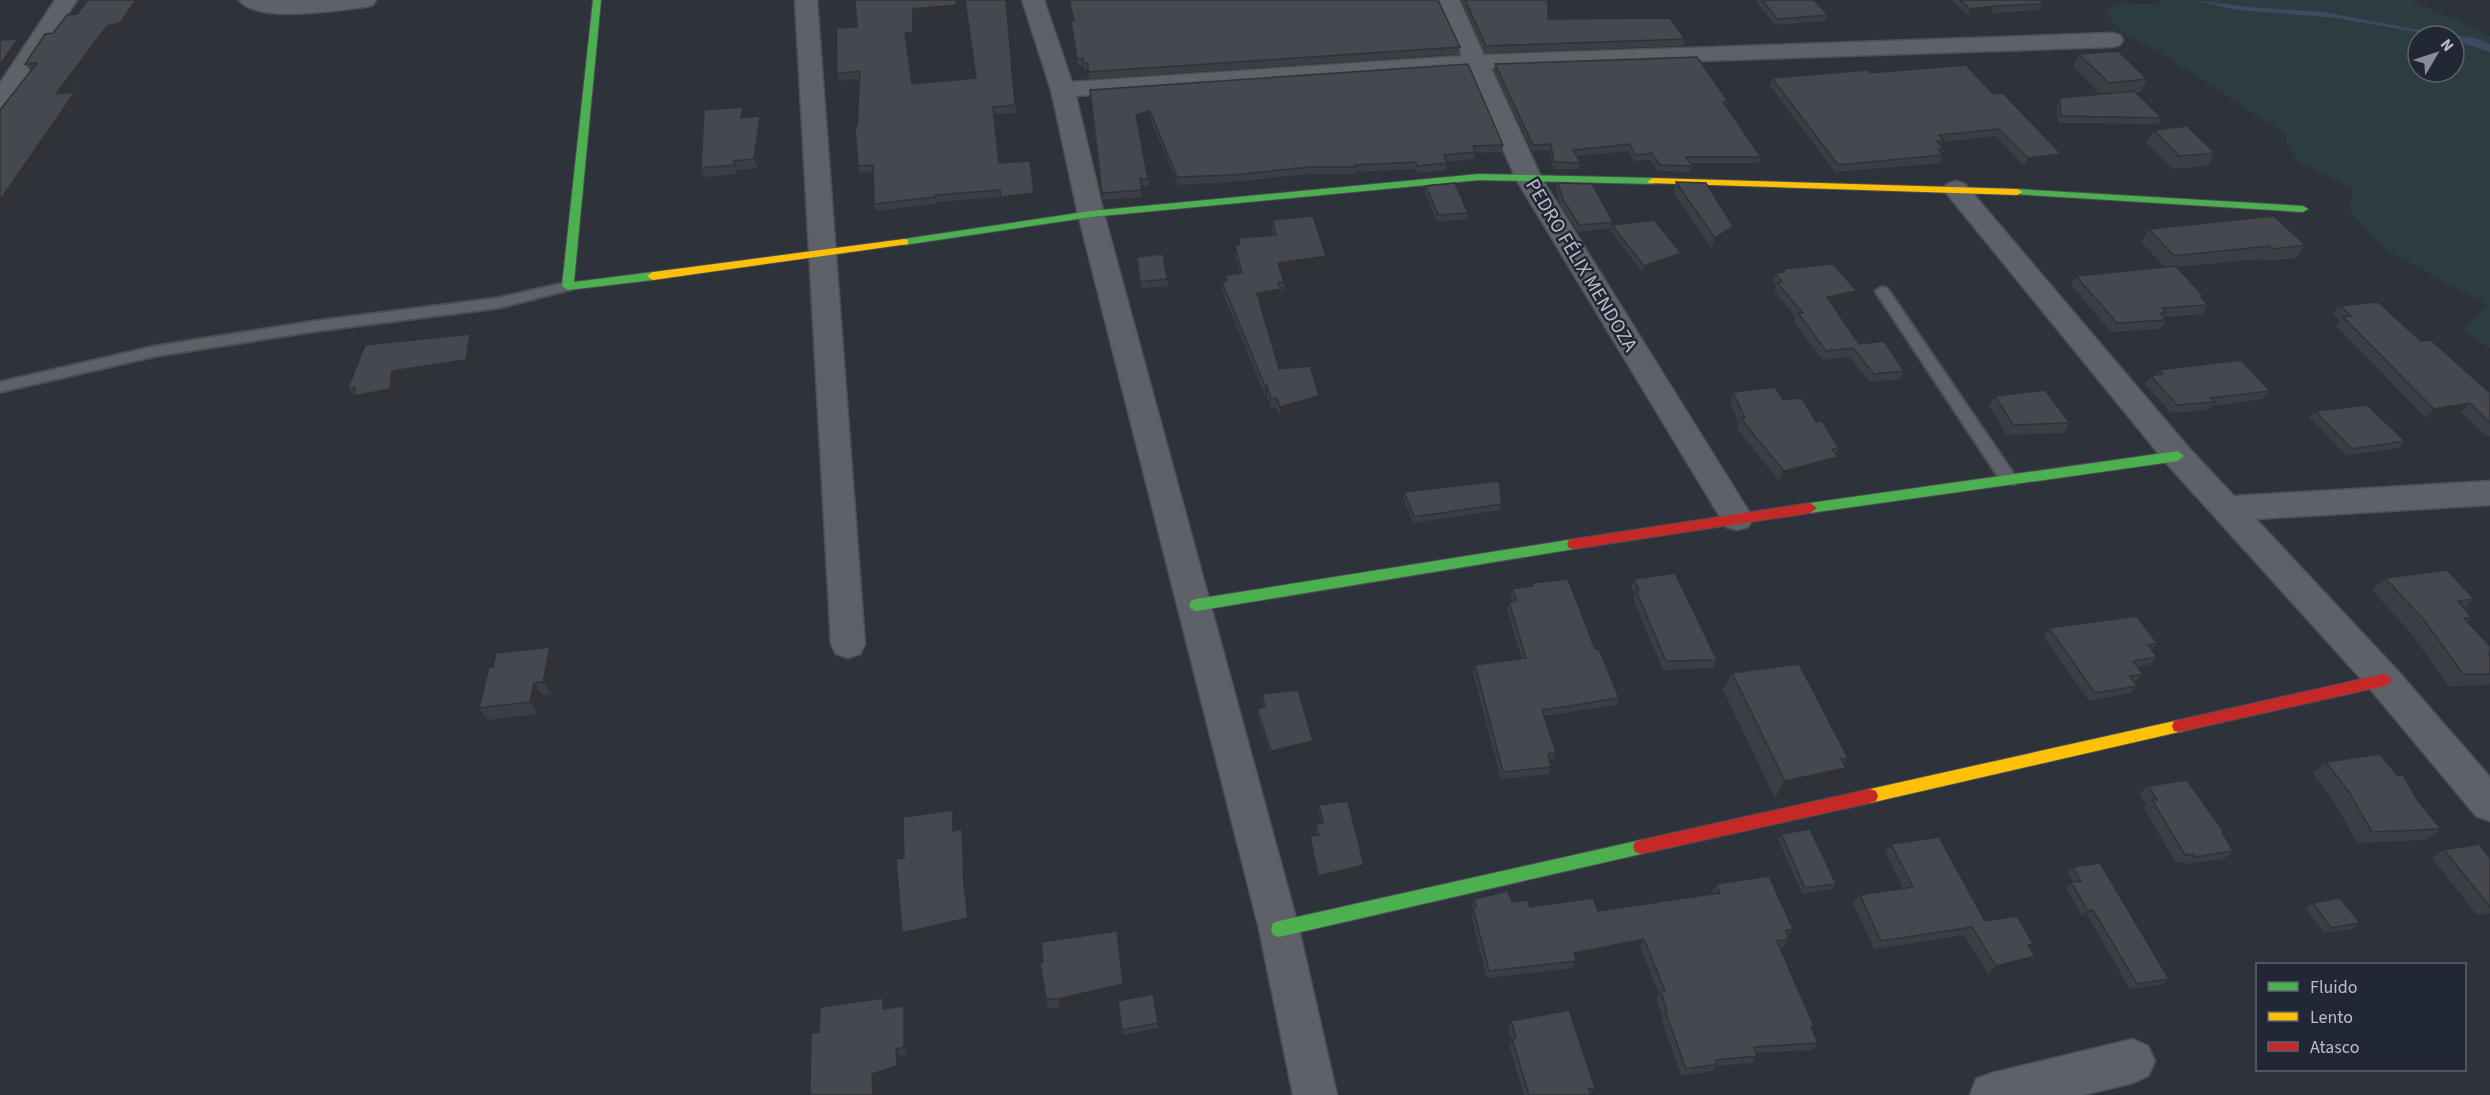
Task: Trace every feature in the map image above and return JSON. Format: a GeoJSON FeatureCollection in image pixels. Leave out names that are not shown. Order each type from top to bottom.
{"type":"FeatureCollection","features":[{"type":"Feature","properties":{"kind":"street"},"geometry":{"type":"LineString","coordinates":[[0,101],[66,0]]}},
{"type":"Feature","properties":{"kind":"street"},"geometry":{"type":"LineString","coordinates":[[250,0],[270,6],[292,7],[365,0]]}},
{"type":"Feature","properties":{"kind":"street"},"geometry":{"type":"LineString","coordinates":[[597,0],[568,285],[821,255],[1091,214],[1479,177],[1956,189],[2303,209]]}},
{"type":"Feature","properties":{"kind":"street"},"geometry":{"type":"LineString","coordinates":[[806,0],[848,644]]}},
{"type":"Feature","properties":{"kind":"street"},"geometry":{"type":"LineString","coordinates":[[1033,0],[1063,90],[1091,214],[1196,605],[1279,929],[1315,1095]]}},
{"type":"Feature","properties":{"kind":"street","name":"PEDRO FÉLIX MENDOZA"},"geometry":{"type":"LineString","coordinates":[[1448,0],[1529,179],[1737,518]]}},
{"type":"Feature","properties":{"kind":"street"},"geometry":{"type":"LineString","coordinates":[[1063,90],[1476,62],[2112,40]]}},
{"type":"Feature","properties":{"kind":"street"},"geometry":{"type":"LineString","coordinates":[[1956,189],[2178,456],[2384,680],[2490,804]]}},
{"type":"Feature","properties":{"kind":"street"},"geometry":{"type":"LineString","coordinates":[[1196,605],[1737,518],[2178,456]]}},
{"type":"Feature","properties":{"kind":"street"},"geometry":{"type":"LineString","coordinates":[[2225,508],[2490,494]]}},
{"type":"Feature","properties":{"kind":"street"},"geometry":{"type":"LineString","coordinates":[[1279,929],[2384,680]]}},
{"type":"Feature","properties":{"kind":"street"},"geometry":{"type":"LineString","coordinates":[[1992,1095],[2133,1061]]}},
{"type":"Feature","properties":{"kind":"lane"},"geometry":{"type":"LineString","coordinates":[[0,387],[156,351],[316,326],[498,303],[568,285]]}},
{"type":"Feature","properties":{"kind":"lane"},"geometry":{"type":"LineString","coordinates":[[1882,291],[2009,480]]}},
{"type":"Feature","properties":{"kind":"shaded area"},"geometry":{"type":"Polygon","coordinates":[[[2161,0],[2412,0],[2464,24],[2406,24],[2406,84],[2466,84],[2466,25],[2490,36],[2490,349],[2463,330],[2487,305],[2388,251],[2349,210],[2353,189],[2297,160],[2285,142],[2287,135],[2162,54],[2122,32],[2103,11],[2120,3],[2157,4],[2161,0]]]}},
{"type":"Feature","properties":{"kind":"water"},"geometry":{"type":"Polygon","coordinates":[[[2193,0],[2249,7],[2324,12],[2406,28],[2406,30],[2337,18],[2237,10],[2193,0]]]}},
{"type":"Feature","properties":{"kind":"water"},"geometry":{"type":"Polygon","coordinates":[[[2466,37],[2490,44],[2490,52],[2466,44],[2466,37]]]}},
{"type":"Feature","properties":{"kind":"building"},"geometry":{"type":"Polygon","coordinates":[[[88,0],[136,0],[120,23],[107,26],[56,94],[75,92],[0,200],[0,110],[37,63],[25,64],[45,34],[53,33],[67,15],[77,14],[88,0]]]}},
{"type":"Feature","properties":{"kind":"building"},"geometry":{"type":"Polygon","coordinates":[[[855,0],[956,0],[956,5],[913,9],[913,32],[905,33],[912,84],[976,78],[965,0],[1006,0],[1015,105],[993,107],[999,163],[1030,161],[1034,193],[1001,197],[1000,190],[935,195],[935,197],[874,204],[873,165],[858,166],[855,126],[857,126],[860,71],[837,74],[836,28],[857,27],[855,0]]]}},
{"type":"Feature","properties":{"kind":"building"},"geometry":{"type":"Polygon","coordinates":[[[1069,0],[1438,0],[1460,47],[1088,72],[1088,63],[1083,63],[1083,58],[1077,59],[1071,21],[1074,21],[1069,0]]]}},
{"type":"Feature","properties":{"kind":"building"},"geometry":{"type":"Polygon","coordinates":[[[1465,0],[1548,0],[1548,19],[1670,18],[1685,39],[1486,46],[1465,0]]]}},
{"type":"Feature","properties":{"kind":"building"},"geometry":{"type":"Polygon","coordinates":[[[1762,0],[1814,0],[1828,15],[1777,19],[1762,0]]]}},
{"type":"Feature","properties":{"kind":"building"},"geometry":{"type":"Polygon","coordinates":[[[1960,0],[2039,0],[2043,4],[1970,9],[1960,0]]]}},
{"type":"Feature","properties":{"kind":"building"},"geometry":{"type":"Polygon","coordinates":[[[18,39],[0,65],[0,40],[18,39]]]}},
{"type":"Feature","properties":{"kind":"building"},"geometry":{"type":"Polygon","coordinates":[[[2118,51],[2147,79],[2109,83],[2079,54],[2118,51]]]}},
{"type":"Feature","properties":{"kind":"building"},"geometry":{"type":"Polygon","coordinates":[[[1697,57],[1728,101],[1723,102],[1761,157],[1686,157],[1692,166],[1660,165],[1652,153],[1635,155],[1630,144],[1573,150],[1581,163],[1554,162],[1551,144],[1533,145],[1495,64],[1697,57]]]}},
{"type":"Feature","properties":{"kind":"building"},"geometry":{"type":"Polygon","coordinates":[[[1468,64],[1503,145],[1473,146],[1475,152],[1444,155],[1447,163],[1417,166],[1416,162],[1177,177],[1150,111],[1136,115],[1148,179],[1140,179],[1142,190],[1102,193],[1090,90],[1468,64]]]}},
{"type":"Feature","properties":{"kind":"building"},"geometry":{"type":"Polygon","coordinates":[[[1966,65],[1993,94],[2003,93],[2061,154],[2028,158],[1999,129],[1939,135],[1944,141],[1937,141],[1944,149],[1938,149],[1943,155],[1838,165],[1772,78],[1868,70],[1870,73],[1966,65]]]}},
{"type":"Feature","properties":{"kind":"building"},"geometry":{"type":"Polygon","coordinates":[[[2134,91],[2162,118],[2061,116],[2060,98],[2134,91]]]}},
{"type":"Feature","properties":{"kind":"building"},"geometry":{"type":"Polygon","coordinates":[[[743,107],[741,118],[760,116],[754,159],[734,161],[734,165],[701,168],[704,110],[743,107]]]}},
{"type":"Feature","properties":{"kind":"building"},"geometry":{"type":"Polygon","coordinates":[[[2187,126],[2215,153],[2179,156],[2154,130],[2187,126]]]}},
{"type":"Feature","properties":{"kind":"building"},"geometry":{"type":"Polygon","coordinates":[[[1676,182],[1706,183],[1733,226],[1715,238],[1676,182]]]}},
{"type":"Feature","properties":{"kind":"building"},"geometry":{"type":"Polygon","coordinates":[[[1455,183],[1468,213],[1438,215],[1426,186],[1455,183]]]}},
{"type":"Feature","properties":{"kind":"building"},"geometry":{"type":"Polygon","coordinates":[[[1558,183],[1592,184],[1613,222],[1579,225],[1563,199],[1558,183]]]}},
{"type":"Feature","properties":{"kind":"building"},"geometry":{"type":"Polygon","coordinates":[[[1313,216],[1326,256],[1278,263],[1284,282],[1278,283],[1281,289],[1257,293],[1279,369],[1310,366],[1319,396],[1280,407],[1277,398],[1271,399],[1222,282],[1227,281],[1226,275],[1242,273],[1235,246],[1240,245],[1238,238],[1276,235],[1272,220],[1313,216]]]}},
{"type":"Feature","properties":{"kind":"building"},"geometry":{"type":"Polygon","coordinates":[[[2274,216],[2305,245],[2272,249],[2269,246],[2174,256],[2149,229],[2274,216]]]}},
{"type":"Feature","properties":{"kind":"building"},"geometry":{"type":"Polygon","coordinates":[[[1654,220],[1681,253],[1644,266],[1612,225],[1654,220]]]}},
{"type":"Feature","properties":{"kind":"building"},"geometry":{"type":"Polygon","coordinates":[[[1163,254],[1167,279],[1140,282],[1137,257],[1163,254]]]}},
{"type":"Feature","properties":{"kind":"building"},"geometry":{"type":"Polygon","coordinates":[[[1833,264],[1857,291],[1827,297],[1859,344],[1884,341],[1904,371],[1874,374],[1853,348],[1826,351],[1798,313],[1803,313],[1777,283],[1782,282],[1776,273],[1785,272],[1784,269],[1833,264]]]}},
{"type":"Feature","properties":{"kind":"building"},"geometry":{"type":"Polygon","coordinates":[[[2176,266],[2204,297],[2201,297],[2208,305],[2163,308],[2166,312],[2161,313],[2166,320],[2117,323],[2076,276],[2176,266]]]}},
{"type":"Feature","properties":{"kind":"building"},"geometry":{"type":"Polygon","coordinates":[[[2378,302],[2421,341],[2431,340],[2490,392],[2490,423],[2470,403],[2434,409],[2343,317],[2351,316],[2340,306],[2378,302]]]}},
{"type":"Feature","properties":{"kind":"building"},"geometry":{"type":"Polygon","coordinates":[[[470,334],[466,360],[392,371],[390,389],[354,396],[355,388],[348,388],[365,345],[470,334]]]}},
{"type":"Feature","properties":{"kind":"building"},"geometry":{"type":"Polygon","coordinates":[[[2241,360],[2270,391],[2211,398],[2215,402],[2177,405],[2151,376],[2163,374],[2159,370],[2241,360]]]}},
{"type":"Feature","properties":{"kind":"building"},"geometry":{"type":"Polygon","coordinates":[[[1775,387],[1783,400],[1802,398],[1816,422],[1822,421],[1839,448],[1832,449],[1838,457],[1784,471],[1741,419],[1745,418],[1733,392],[1775,387]]]}},
{"type":"Feature","properties":{"kind":"building"},"geometry":{"type":"Polygon","coordinates":[[[2045,390],[2070,423],[2013,425],[1995,396],[2045,390]]]}},
{"type":"Feature","properties":{"kind":"building"},"geometry":{"type":"Polygon","coordinates":[[[2367,405],[2405,441],[2352,449],[2315,411],[2367,405]]]}},
{"type":"Feature","properties":{"kind":"building"},"geometry":{"type":"Polygon","coordinates":[[[1499,481],[1502,504],[1414,517],[1404,492],[1499,481]]]}},
{"type":"Feature","properties":{"kind":"building"},"geometry":{"type":"Polygon","coordinates":[[[2447,570],[2474,599],[2458,601],[2472,618],[2464,618],[2490,646],[2490,674],[2463,674],[2424,620],[2385,578],[2447,570]]]}},
{"type":"Feature","properties":{"kind":"building"},"geometry":{"type":"Polygon","coordinates":[[[1675,573],[1717,660],[1666,661],[1636,591],[1639,590],[1634,579],[1675,573]]]}},
{"type":"Feature","properties":{"kind":"building"},"geometry":{"type":"Polygon","coordinates":[[[1568,579],[1595,649],[1599,649],[1619,698],[1542,710],[1556,752],[1548,754],[1551,767],[1503,772],[1475,665],[1526,658],[1509,602],[1517,601],[1512,589],[1533,586],[1532,583],[1568,579]]]}},
{"type":"Feature","properties":{"kind":"building"},"geometry":{"type":"Polygon","coordinates":[[[2137,616],[2157,643],[2148,645],[2157,657],[2133,661],[2143,674],[2130,676],[2137,686],[2095,693],[2049,628],[2137,616]]]}},
{"type":"Feature","properties":{"kind":"building"},"geometry":{"type":"Polygon","coordinates":[[[550,647],[543,682],[534,683],[530,702],[479,708],[489,667],[493,667],[496,653],[550,647]]]}},
{"type":"Feature","properties":{"kind":"building"},"geometry":{"type":"Polygon","coordinates":[[[1799,664],[1848,758],[1841,759],[1846,768],[1785,781],[1732,673],[1799,664]]]}},
{"type":"Feature","properties":{"kind":"building"},"geometry":{"type":"Polygon","coordinates":[[[1298,690],[1313,741],[1271,751],[1257,709],[1265,707],[1262,694],[1298,690]]]}},
{"type":"Feature","properties":{"kind":"building"},"geometry":{"type":"Polygon","coordinates":[[[2380,754],[2397,775],[2403,775],[2418,801],[2441,829],[2372,832],[2349,792],[2326,762],[2380,754]]]}},
{"type":"Feature","properties":{"kind":"building"},"geometry":{"type":"Polygon","coordinates":[[[2187,780],[2224,832],[2222,832],[2233,851],[2195,857],[2194,854],[2185,855],[2152,800],[2157,800],[2148,786],[2187,780]]]}},
{"type":"Feature","properties":{"kind":"building"},"geometry":{"type":"Polygon","coordinates":[[[1348,801],[1364,865],[1318,876],[1310,836],[1319,835],[1316,824],[1323,823],[1319,805],[1348,801]]]}},
{"type":"Feature","properties":{"kind":"building"},"geometry":{"type":"Polygon","coordinates":[[[953,810],[953,831],[962,829],[964,886],[968,918],[902,933],[896,859],[904,858],[903,817],[953,810]]]}},
{"type":"Feature","properties":{"kind":"building"},"geometry":{"type":"Polygon","coordinates":[[[1810,829],[1836,884],[1805,888],[1781,834],[1810,829]]]}},
{"type":"Feature","properties":{"kind":"building"},"geometry":{"type":"Polygon","coordinates":[[[1939,837],[1985,921],[2017,916],[2033,944],[2028,945],[2035,956],[1996,966],[1972,927],[1881,941],[1860,895],[1913,887],[1891,844],[1939,837]]]}},
{"type":"Feature","properties":{"kind":"building"},"geometry":{"type":"Polygon","coordinates":[[[2479,844],[2490,858],[2490,907],[2444,850],[2479,844]]]}},
{"type":"Feature","properties":{"kind":"building"},"geometry":{"type":"Polygon","coordinates":[[[2100,863],[2169,979],[2137,984],[2093,910],[2088,911],[2071,882],[2081,881],[2073,867],[2100,863]]]}},
{"type":"Feature","properties":{"kind":"building"},"geometry":{"type":"Polygon","coordinates":[[[1769,876],[1793,929],[1786,931],[1789,939],[1777,941],[1814,1026],[1811,1026],[1818,1043],[1754,1047],[1757,1056],[1716,1060],[1717,1064],[1686,1069],[1665,1011],[1667,1010],[1661,992],[1665,991],[1644,939],[1574,953],[1576,961],[1489,971],[1473,908],[1476,908],[1474,899],[1508,891],[1512,902],[1528,900],[1530,907],[1593,898],[1598,911],[1720,893],[1716,884],[1769,876]]]}},
{"type":"Feature","properties":{"kind":"building"},"geometry":{"type":"Polygon","coordinates":[[[2340,898],[2360,923],[2331,928],[2313,903],[2340,898]]]}},
{"type":"Feature","properties":{"kind":"building"},"geometry":{"type":"Polygon","coordinates":[[[1117,931],[1123,984],[1058,999],[1046,999],[1040,963],[1043,962],[1041,942],[1117,931]]]}},
{"type":"Feature","properties":{"kind":"building"},"geometry":{"type":"Polygon","coordinates":[[[1153,994],[1158,1023],[1122,1030],[1118,1001],[1153,994]]]}},
{"type":"Feature","properties":{"kind":"building"},"geometry":{"type":"Polygon","coordinates":[[[883,998],[883,1009],[904,1006],[904,1047],[896,1049],[897,1066],[872,1074],[873,1095],[810,1095],[811,1033],[819,1032],[820,1007],[883,998]]]}},
{"type":"Feature","properties":{"kind":"building"},"geometry":{"type":"Polygon","coordinates":[[[1569,1010],[1595,1088],[1589,1089],[1591,1095],[1529,1095],[1512,1039],[1516,1038],[1511,1021],[1569,1010]]]}},
{"type":"Feature","properties":{"kind":"traffic: fast"},"geometry":{"type":"LineString","coordinates":[[597,0],[568,286],[653,276]]}},
{"type":"Feature","properties":{"kind":"traffic: fast"},"geometry":{"type":"LineString","coordinates":[[904,242],[1091,214],[1479,177],[1653,181]]}},
{"type":"Feature","properties":{"kind":"traffic: fast"},"geometry":{"type":"LineString","coordinates":[[2017,192],[2303,209]]}},
{"type":"Feature","properties":{"kind":"traffic: fast"},"geometry":{"type":"LineString","coordinates":[[1810,508],[2178,456]]}},
{"type":"Feature","properties":{"kind":"traffic: fast"},"geometry":{"type":"LineString","coordinates":[[1196,605],[1574,544]]}},
{"type":"Feature","properties":{"kind":"traffic: fast"},"geometry":{"type":"LineString","coordinates":[[1279,929],[1641,847]]}},
{"type":"Feature","properties":{"kind":"traffic: slow"},"geometry":{"type":"LineString","coordinates":[[1653,181],[2017,192]]}},
{"type":"Feature","properties":{"kind":"traffic: slow"},"geometry":{"type":"LineString","coordinates":[[653,276],[904,242]]}},
{"type":"Feature","properties":{"kind":"traffic: slow"},"geometry":{"type":"LineString","coordinates":[[1870,796],[2179,726]]}},
{"type":"Feature","properties":{"kind":"traffic: jam"},"geometry":{"type":"LineString","coordinates":[[1574,544],[1810,508]]}},
{"type":"Feature","properties":{"kind":"traffic: jam"},"geometry":{"type":"LineString","coordinates":[[2179,726],[2384,680]]}},
{"type":"Feature","properties":{"kind":"traffic: jam"},"geometry":{"type":"LineString","coordinates":[[1641,847],[1870,796]]}}]}
